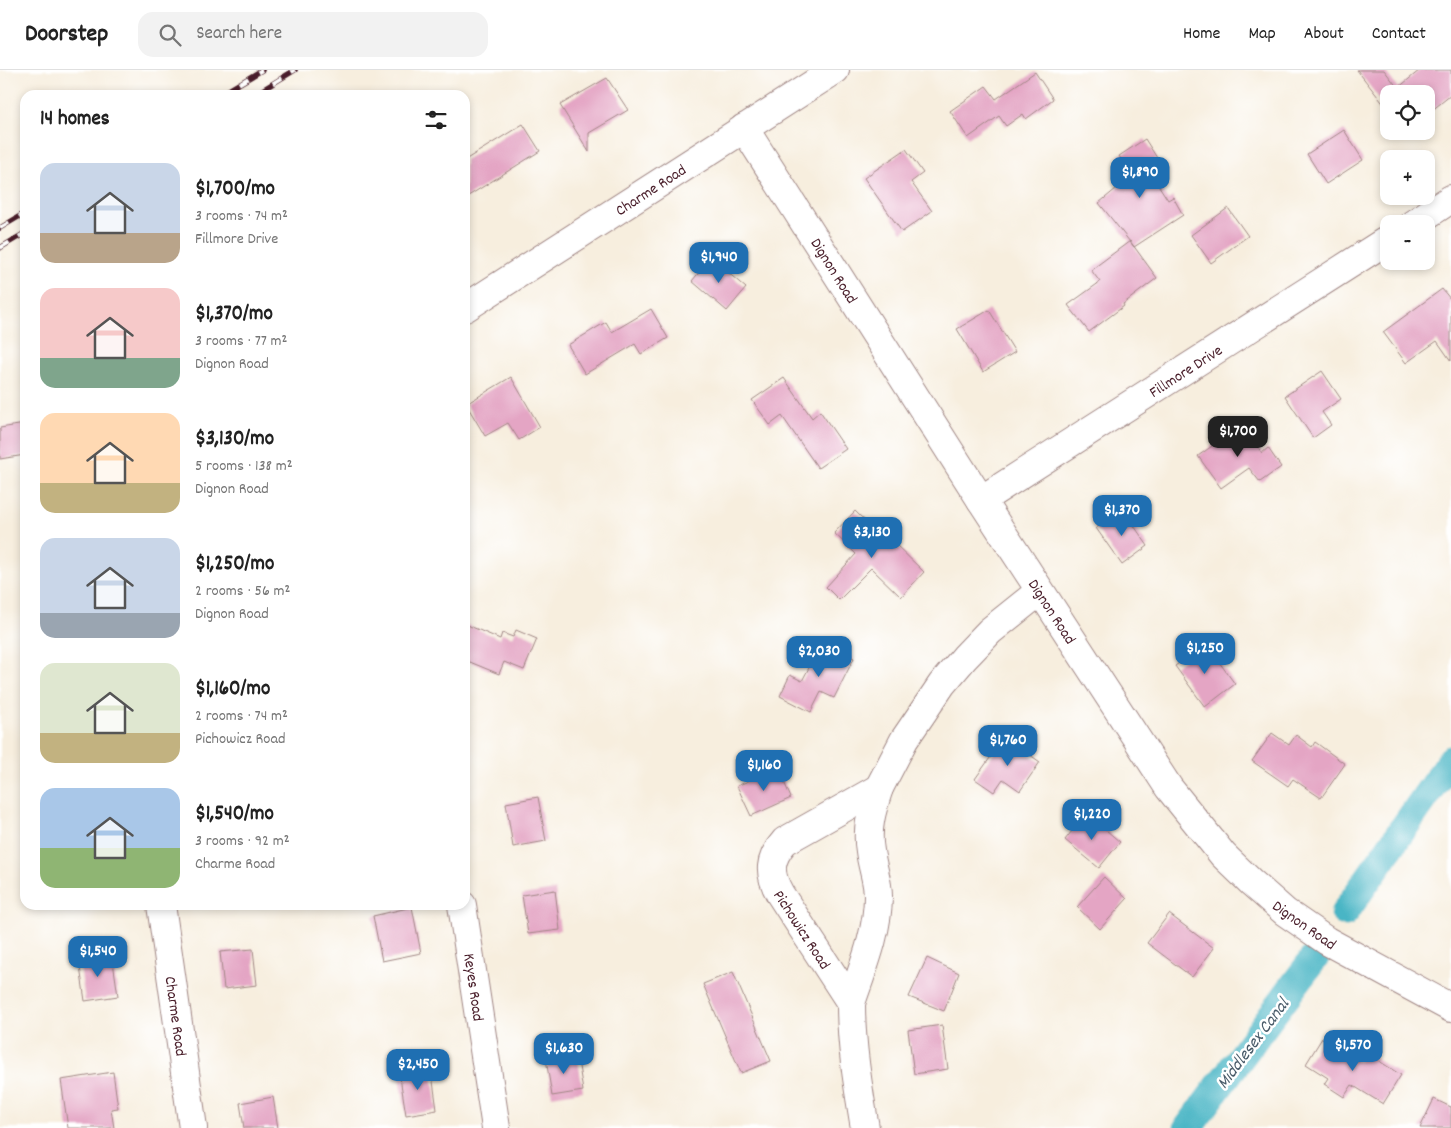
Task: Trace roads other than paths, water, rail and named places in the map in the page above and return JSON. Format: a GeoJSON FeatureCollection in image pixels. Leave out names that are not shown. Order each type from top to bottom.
{"type":"FeatureCollection","features":[{"type":"Feature","properties":{"kind":"street","name":"Charme Road"},"geometry":{"type":"LineString","coordinates":[[470,305],[835,70]]}},
{"type":"Feature","properties":{"kind":"street","name":"Dignon Road"},"geometry":{"type":"LineString","coordinates":[[744,128],[981,500],[1169,788],[1223,855],[1285,912],[1327,942],[1451,1008]]}},
{"type":"Feature","properties":{"kind":"street"},"geometry":{"type":"LineString","coordinates":[[1427,215],[1451,200]]}},
{"type":"Feature","properties":{"kind":"street","name":"Fillmore Drive"},"geometry":{"type":"LineString","coordinates":[[981,500],[1380,245]]}},
{"type":"Feature","properties":{"kind":"street"},"geometry":{"type":"LineString","coordinates":[[865,1128],[851,1033],[851,1003],[867,953],[877,911],[877,882],[869,851],[868,832],[871,811],[879,788],[904,740],[942,684],[990,632],[1040,591]]}},
{"type":"Feature","properties":{"kind":"street","name":"Pichowicz Road"},"geometry":{"type":"LineString","coordinates":[[851,1003],[774,884],[772,863],[779,848],[785,841],[879,788]]}},
{"type":"Feature","properties":{"kind":"street","name":"Charme Road"},"geometry":{"type":"LineString","coordinates":[[161,910],[193,1128]]}},
{"type":"Feature","properties":{"kind":"street","name":"Keyes Road"},"geometry":{"type":"LineString","coordinates":[[463,910],[496,1128]]}},
{"type":"Feature","properties":{"kind":"waterway","name":"Middlesex Canal"},"geometry":{"type":"LineString","coordinates":[[1345,912],[1451,760]]}},
{"type":"Feature","properties":{"kind":"waterway","name":"Middlesex Canal"},"geometry":{"type":"LineString","coordinates":[[1188,1128],[1315,957]]}},
{"type":"Feature","properties":{"kind":"railway"},"geometry":{"type":"LineString","coordinates":[[228,90],[262,70]]}},
{"type":"Feature","properties":{"kind":"railway"},"geometry":{"type":"LineString","coordinates":[[262,90],[295,70]]}},
{"type":"Feature","properties":{"kind":"railway"},"geometry":{"type":"LineString","coordinates":[[0,228],[20,216]]}},
{"type":"Feature","properties":{"kind":"railway"},"geometry":{"type":"LineString","coordinates":[[0,248],[20,236]]}}]}
